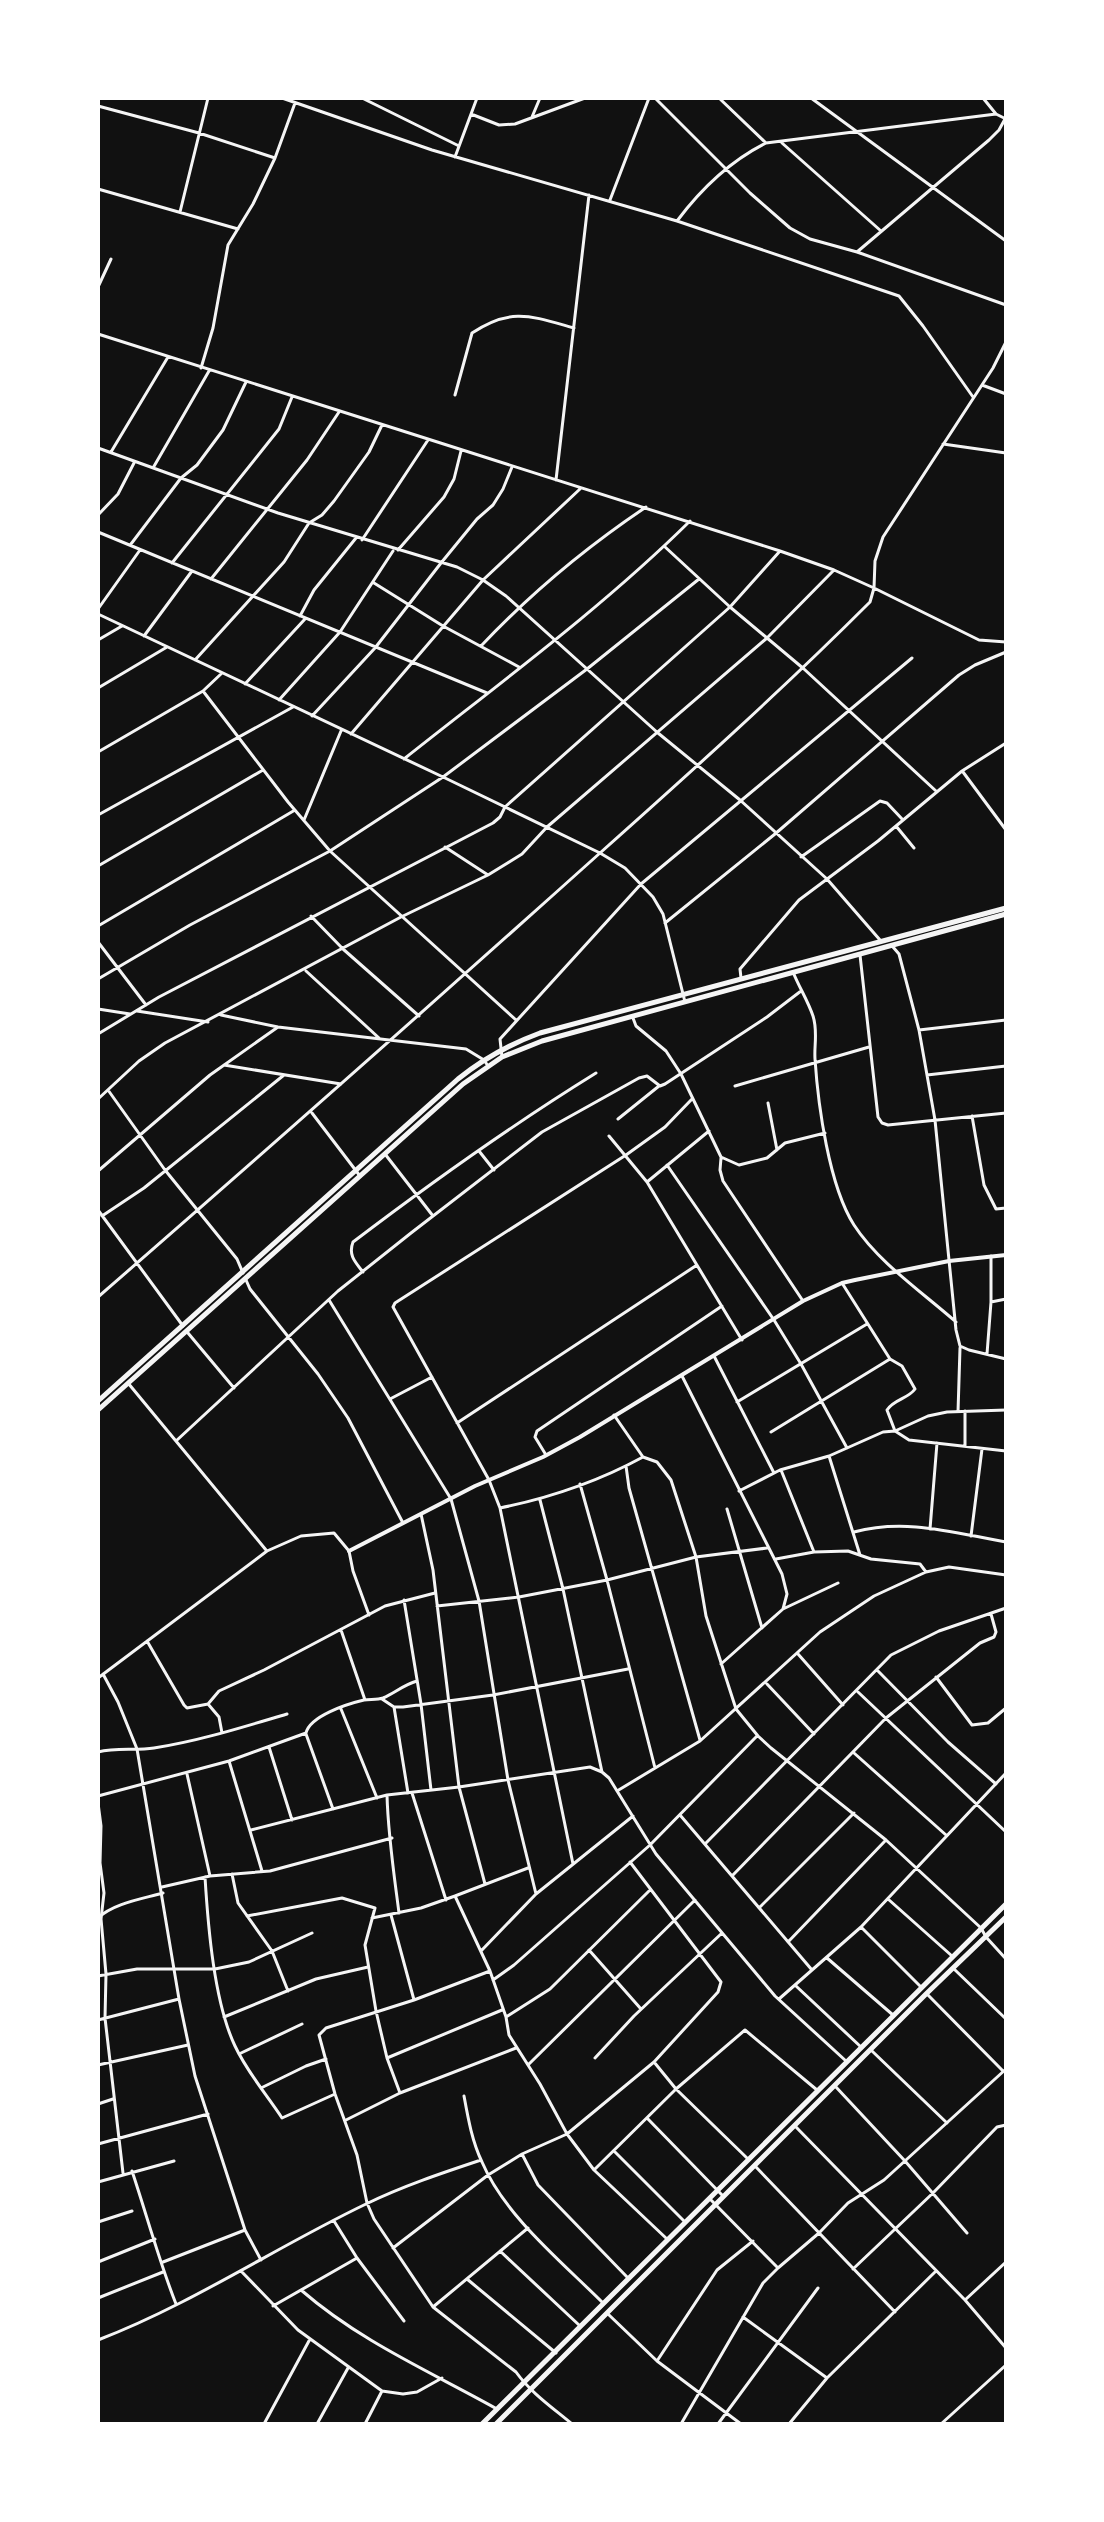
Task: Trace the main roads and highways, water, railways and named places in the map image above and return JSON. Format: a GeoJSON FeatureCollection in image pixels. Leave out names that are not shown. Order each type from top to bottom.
{"type":"FeatureCollection","features":[{"type":"Feature","properties":{"kind":"main road"},"geometry":{"type":"LineString","coordinates":[[892,943],[1006,908]]}},
{"type":"Feature","properties":{"kind":"main road"},"geometry":{"type":"LineString","coordinates":[[358,1174],[463,1084],[502,1057],[542,1041],[633,1016],[741,979],[1006,914]]}},
{"type":"Feature","properties":{"kind":"main road"},"geometry":{"type":"LineString","coordinates":[[99,1397],[244,1275],[358,1174],[458,1079],[500,1050],[540,1033],[860,955],[883,945]]}},
{"type":"Feature","properties":{"kind":"main road"},"geometry":{"type":"LineString","coordinates":[[98,1410],[184,1328]]}},
{"type":"Feature","properties":{"kind":"main road"},"geometry":{"type":"LineString","coordinates":[[482,2424],[1006,1904]]}},
{"type":"Feature","properties":{"kind":"main road"},"geometry":{"type":"LineString","coordinates":[[496,2424],[1006,1917]]}}]}
